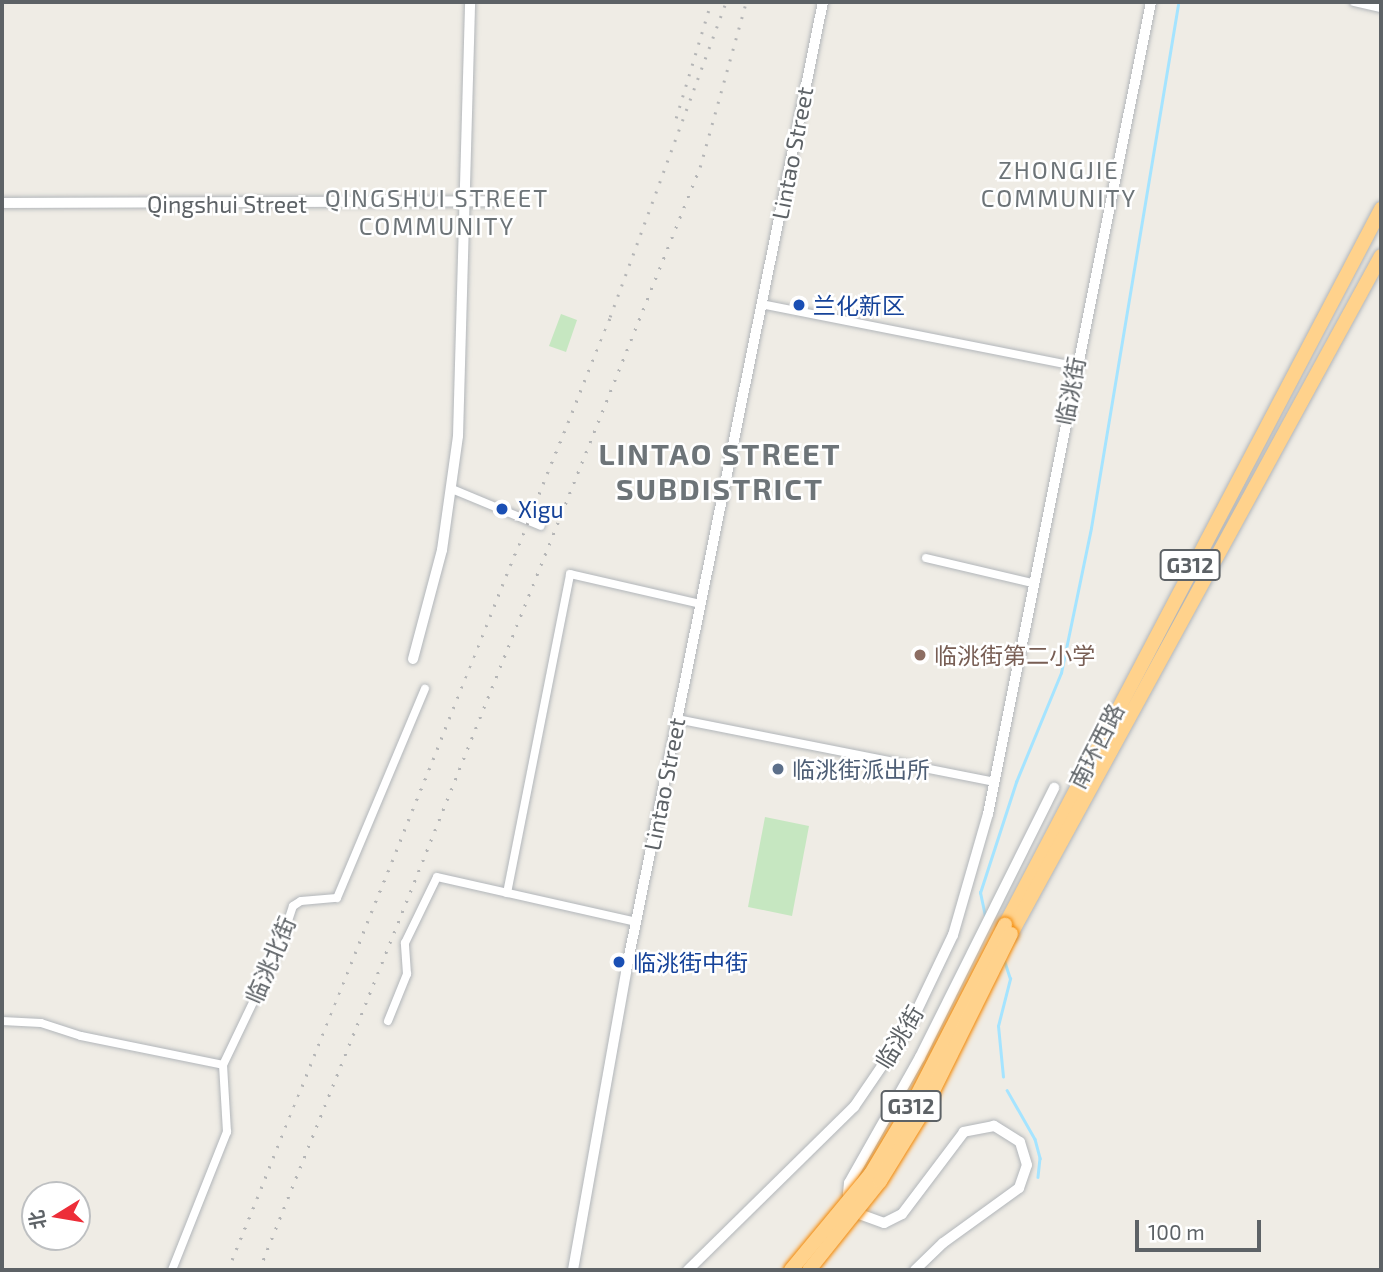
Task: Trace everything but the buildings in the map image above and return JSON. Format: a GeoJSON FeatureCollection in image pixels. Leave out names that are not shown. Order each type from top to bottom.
{"type":"FeatureCollection","features":[{"type":"Feature","properties":{"kind":"highway","name":"南环西路"},"geometry":{"type":"LineString","coordinates":[[809,1270],[880,1181],[922,1112],[1008,929],[1381,209]]}},
{"type":"Feature","properties":{"kind":"highway","name":"南环西路"},"geometry":{"type":"LineString","coordinates":[[791,1270],[870,1175],[912,1105],[1381,256]]}},
{"type":"Feature","properties":{"kind":"street"},"geometry":{"type":"LineString","coordinates":[[413,659],[452,489],[462,349],[462,200],[470,2]]}},
{"type":"Feature","properties":{"kind":"street","name":"Lintao Street"},"geometry":{"type":"LineString","coordinates":[[577,1269],[636,922],[823,2]]}},
{"type":"Feature","properties":{"kind":"street","name":"临洮街"},"geometry":{"type":"LineString","coordinates":[[688,1270],[854,1107],[910,1025],[953,935],[995,782],[1075,366],[1151,2]]}},
{"type":"Feature","properties":{"kind":"street"},"geometry":{"type":"LineString","coordinates":[[1354,2],[1381,8]]}},
{"type":"Feature","properties":{"kind":"street","name":"Qingshui Street"},"geometry":{"type":"LineString","coordinates":[[2,204],[494,201]]}},
{"type":"Feature","properties":{"kind":"street"},"geometry":{"type":"LineString","coordinates":[[761,304],[1075,366]]}},
{"type":"Feature","properties":{"kind":"street"},"geometry":{"type":"LineString","coordinates":[[452,489],[541,526]]}},
{"type":"Feature","properties":{"kind":"street"},"geometry":{"type":"LineString","coordinates":[[926,558],[1034,583]]}},
{"type":"Feature","properties":{"kind":"street"},"geometry":{"type":"LineString","coordinates":[[507,893],[570,574],[701,604]]}},
{"type":"Feature","properties":{"kind":"street","name":"临洮北街"},"geometry":{"type":"LineString","coordinates":[[172,1270],[227,1132],[223,1065],[279,948],[293,906],[301,901],[337,898],[425,689]]}},
{"type":"Feature","properties":{"kind":"street"},"geometry":{"type":"LineString","coordinates":[[677,719],[995,782]]}},
{"type":"Feature","properties":{"kind":"street"},"geometry":{"type":"LineString","coordinates":[[915,1270],[943,1243],[1019,1188],[1027,1165],[1020,1142],[1000,1127],[975,1126],[956,1140],[894,1220],[864,1220],[848,1194],[849,1183],[973,953],[1054,788]]}},
{"type":"Feature","properties":{"kind":"street"},"geometry":{"type":"LineString","coordinates":[[388,1021],[407,974],[405,943],[437,877],[636,922]]}},
{"type":"Feature","properties":{"kind":"street"},"geometry":{"type":"LineString","coordinates":[[2,1021],[41,1023],[81,1036],[223,1065]]}},
{"type":"Feature","properties":{"kind":"green space"},"geometry":{"type":"Polygon","coordinates":[[[561,314],[577,320],[566,352],[549,346],[561,314]]]}},
{"type":"Feature","properties":{"kind":"green space"},"geometry":{"type":"Polygon","coordinates":[[[765,817],[809,826],[792,916],[748,907],[765,817]]]}},
{"type":"Feature","properties":{"kind":"waterway"},"geometry":{"type":"LineString","coordinates":[[985,916],[980,893],[1016,782],[1061,673],[1091,528],[1178,5]]}},
{"type":"Feature","properties":{"kind":"waterway"},"geometry":{"type":"LineString","coordinates":[[1003,1077],[998,1026],[1010,979],[1004,960]]}},
{"type":"Feature","properties":{"kind":"waterway"},"geometry":{"type":"LineString","coordinates":[[1007,1090],[1035,1139],[1040,1158],[1038,1177]]}},
{"type":"Feature","properties":{"kind":"railway"},"geometry":{"type":"LineString","coordinates":[[676,118],[711,2]]}},
{"type":"Feature","properties":{"kind":"railway"},"geometry":{"type":"LineString","coordinates":[[228,1270],[610,317],[726,2]]}},
{"type":"Feature","properties":{"kind":"railway"},"geometry":{"type":"LineString","coordinates":[[259,1270],[700,167],[746,2]]}},
{"type":"Feature","properties":{"kind":"place","name":"兰化新区"},"geometry":{"type":"Point","coordinates":[799,305]}},
{"type":"Feature","properties":{"kind":"place","name":"Xigu"},"geometry":{"type":"Point","coordinates":[502,509]}},
{"type":"Feature","properties":{"kind":"place","name":"临洮街第二小学"},"geometry":{"type":"Point","coordinates":[920,655]}},
{"type":"Feature","properties":{"kind":"place","name":"临洮街派出所"},"geometry":{"type":"Point","coordinates":[778,769]}},
{"type":"Feature","properties":{"kind":"place","name":"临洮街中街"},"geometry":{"type":"Point","coordinates":[619,962]}},
{"type":"Feature","properties":{"kind":"district","name":"ZHONGJIE COMMUNITY"},"geometry":{"type":"Point","coordinates":[1059,184]}},
{"type":"Feature","properties":{"kind":"district","name":"QINGSHUI STREET COMMUNITY"},"geometry":{"type":"Point","coordinates":[437,212]}},
{"type":"Feature","properties":{"kind":"district","name":"LINTAO STREET SUBDISTRICT"},"geometry":{"type":"Point","coordinates":[720,470]}}]}
